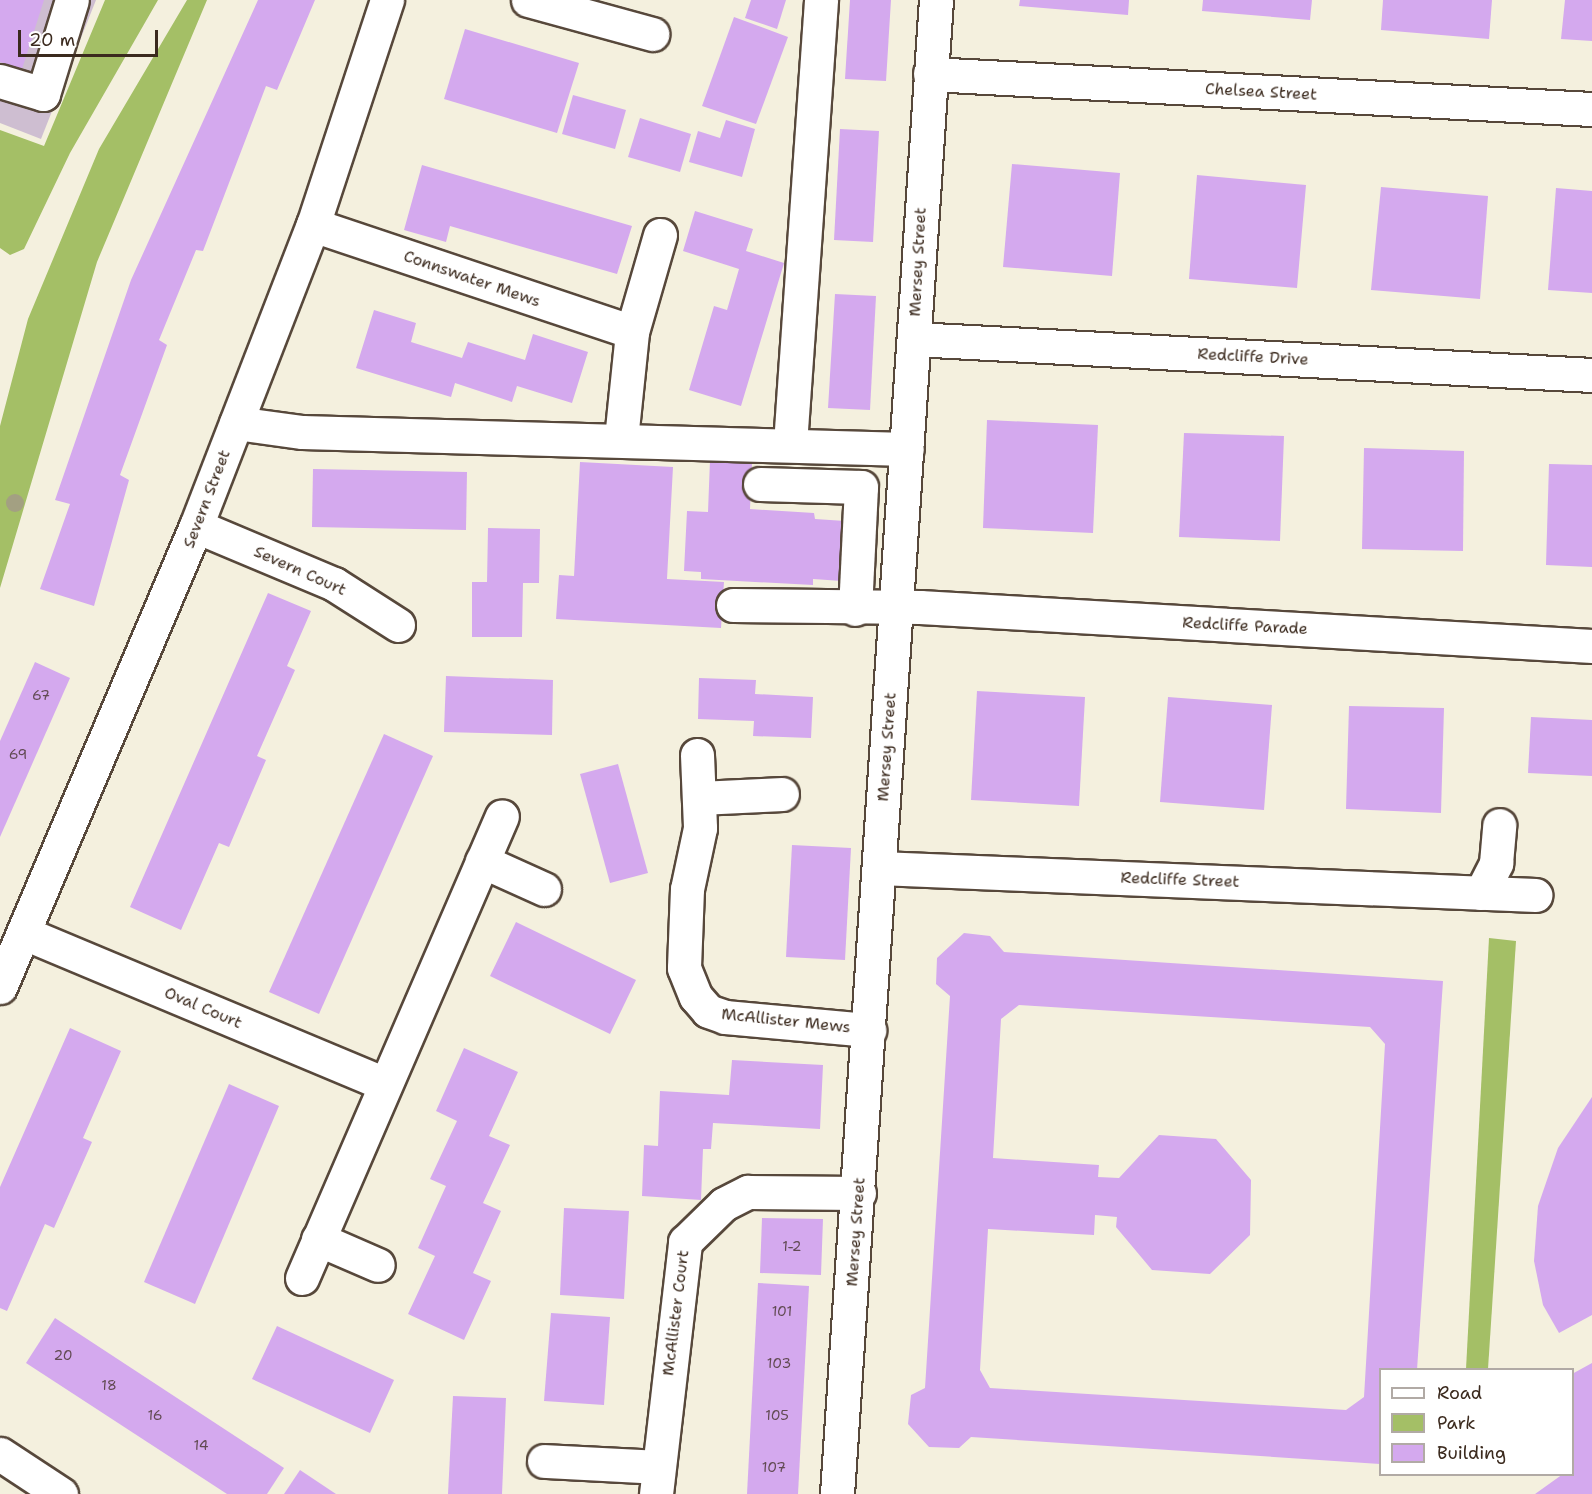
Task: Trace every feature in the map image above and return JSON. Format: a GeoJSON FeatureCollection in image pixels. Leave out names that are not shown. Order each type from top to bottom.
{"type":"FeatureCollection","features":[{"type":"Feature","properties":{"kind":"street"},"geometry":{"type":"LineString","coordinates":[[0,81],[43,94],[72,0]]}},
{"type":"Feature","properties":{"kind":"street","name":"Severn Street"},"geometry":{"type":"LineString","coordinates":[[0,987],[196,526],[313,225],[387,0]]}},
{"type":"Feature","properties":{"kind":"street"},"geometry":{"type":"LineString","coordinates":[[528,0],[584,7],[652,34]]}},
{"type":"Feature","properties":{"kind":"street"},"geometry":{"type":"LineString","coordinates":[[790,444],[821,0]]}},
{"type":"Feature","properties":{"kind":"street","name":"Mersey Street"},"geometry":{"type":"LineString","coordinates":[[837,1494],[870,1030],[936,0]]}},
{"type":"Feature","properties":{"kind":"street","name":"Chelsea Street"},"geometry":{"type":"LineString","coordinates":[[930,74],[1592,109]]}},
{"type":"Feature","properties":{"kind":"street","name":"Connswater Mews"},"geometry":{"type":"LineString","coordinates":[[313,225],[632,332]]}},
{"type":"Feature","properties":{"kind":"street"},"geometry":{"type":"LineString","coordinates":[[622,430],[632,332],[660,235]]}},
{"type":"Feature","properties":{"kind":"street","name":"Redcliffe Drive"},"geometry":{"type":"LineString","coordinates":[[914,339],[1592,375]]}},
{"type":"Feature","properties":{"kind":"street"},"geometry":{"type":"LineString","coordinates":[[236,423],[302,432],[622,430],[790,444],[907,449]]}},
{"type":"Feature","properties":{"kind":"street"},"geometry":{"type":"LineString","coordinates":[[760,484],[861,487],[855,609]]}},
{"type":"Feature","properties":{"kind":"street","name":"Severn Court"},"geometry":{"type":"LineString","coordinates":[[196,526],[334,584],[398,625]]}},
{"type":"Feature","properties":{"kind":"street","name":"Redcliffe Parade"},"geometry":{"type":"LineString","coordinates":[[733,605],[855,609],[897,607],[1592,645]]}},
{"type":"Feature","properties":{"kind":"street","name":"McAllister Mews"},"geometry":{"type":"LineString","coordinates":[[697,755],[700,798],[684,968],[696,997],[708,1011],[725,1017],[870,1030]]}},
{"type":"Feature","properties":{"kind":"street"},"geometry":{"type":"LineString","coordinates":[[700,798],[782,794]]}},
{"type":"Feature","properties":{"kind":"street"},"geometry":{"type":"LineString","coordinates":[[302,1278],[382,1083],[502,816]]}},
{"type":"Feature","properties":{"kind":"street"},"geometry":{"type":"LineString","coordinates":[[1481,893],[1496,863],[1499,825]]}},
{"type":"Feature","properties":{"kind":"street"},"geometry":{"type":"LineString","coordinates":[[482,861],[544,889]]}},
{"type":"Feature","properties":{"kind":"street","name":"Redcliffe Street"},"geometry":{"type":"LineString","coordinates":[[879,868],[1534,895]]}},
{"type":"Feature","properties":{"kind":"street","name":"Oval Court"},"geometry":{"type":"LineString","coordinates":[[24,933],[382,1083]]}},
{"type":"Feature","properties":{"kind":"street","name":"McAllister Court"},"geometry":{"type":"LineString","coordinates":[[544,1461],[657,1481],[685,1242],[724,1204],[748,1192],[859,1193]]}},
{"type":"Feature","properties":{"kind":"street"},"geometry":{"type":"LineString","coordinates":[[318,1239],[378,1265]]}},
{"type":"Feature","properties":{"kind":"street"},"geometry":{"type":"LineString","coordinates":[[0,1454],[62,1494]]}},
{"type":"Feature","properties":{"kind":"shaded area"},"geometry":{"type":"Polygon","coordinates":[[[0,0],[96,0],[41,139],[0,123],[0,0]]]}},
{"type":"Feature","properties":{"kind":"green space"},"geometry":{"type":"Polygon","coordinates":[[[105,0],[158,0],[70,153],[24,249],[10,255],[0,248],[0,130],[44,146],[105,0]]]}},
{"type":"Feature","properties":{"kind":"green space"},"geometry":{"type":"Polygon","coordinates":[[[187,0],[207,0],[97,262],[0,588],[0,426],[28,319],[99,149],[187,0]]]}},
{"type":"Feature","properties":{"kind":"green space"},"geometry":{"type":"Polygon","coordinates":[[[1489,938],[1516,941],[1488,1368],[1466,1368],[1489,938]]]}},
{"type":"Feature","properties":{"kind":"building"},"geometry":{"type":"Polygon","coordinates":[[[0,0],[44,0],[22,69],[0,62],[0,0]]]}},
{"type":"Feature","properties":{"kind":"building"},"geometry":{"type":"Polygon","coordinates":[[[258,0],[315,0],[277,90],[266,86],[203,251],[196,250],[159,340],[167,345],[120,475],[129,480],[94,606],[40,589],[70,504],[55,500],[131,280],[258,0]]]}},
{"type":"Feature","properties":{"kind":"building"},"geometry":{"type":"Polygon","coordinates":[[[751,0],[786,0],[777,29],[745,18],[751,0]]]}},
{"type":"Feature","properties":{"kind":"building"},"geometry":{"type":"Polygon","coordinates":[[[850,0],[891,0],[886,81],[845,79],[850,0]]]}},
{"type":"Feature","properties":{"kind":"building"},"geometry":{"type":"Polygon","coordinates":[[[1020,0],[1129,0],[1128,15],[1019,6],[1020,0]]]}},
{"type":"Feature","properties":{"kind":"building"},"geometry":{"type":"Polygon","coordinates":[[[1203,0],[1312,0],[1310,20],[1202,11],[1203,0]]]}},
{"type":"Feature","properties":{"kind":"building"},"geometry":{"type":"Polygon","coordinates":[[[1383,0],[1492,0],[1489,39],[1381,30],[1383,0]]]}},
{"type":"Feature","properties":{"kind":"building"},"geometry":{"type":"Polygon","coordinates":[[[1565,0],[1592,0],[1592,41],[1561,39],[1565,0]]]}},
{"type":"Feature","properties":{"kind":"building"},"geometry":{"type":"Polygon","coordinates":[[[734,17],[788,37],[756,124],[702,106],[734,17]]]}},
{"type":"Feature","properties":{"kind":"building"},"geometry":{"type":"Polygon","coordinates":[[[465,29],[579,63],[557,133],[444,99],[465,29]]]}},
{"type":"Feature","properties":{"kind":"building"},"geometry":{"type":"Polygon","coordinates":[[[573,95],[626,110],[615,149],[562,134],[573,95]]]}},
{"type":"Feature","properties":{"kind":"building"},"geometry":{"type":"Polygon","coordinates":[[[640,118],[691,134],[680,172],[628,157],[640,118]]]}},
{"type":"Feature","properties":{"kind":"building"},"geometry":{"type":"Polygon","coordinates":[[[726,120],[755,129],[742,177],[689,162],[698,131],[720,138],[726,120]]]}},
{"type":"Feature","properties":{"kind":"building"},"geometry":{"type":"Polygon","coordinates":[[[840,129],[879,131],[873,242],[834,240],[840,129]]]}},
{"type":"Feature","properties":{"kind":"building"},"geometry":{"type":"Polygon","coordinates":[[[1012,164],[1120,173],[1112,276],[1003,267],[1012,164]]]}},
{"type":"Feature","properties":{"kind":"building"},"geometry":{"type":"Polygon","coordinates":[[[422,165],[632,226],[617,274],[450,226],[446,242],[404,230],[422,165]]]}},
{"type":"Feature","properties":{"kind":"building"},"geometry":{"type":"Polygon","coordinates":[[[1197,175],[1306,185],[1297,288],[1189,279],[1197,175]]]}},
{"type":"Feature","properties":{"kind":"building"},"geometry":{"type":"Polygon","coordinates":[[[1381,187],[1488,196],[1480,299],[1371,290],[1381,187]]]}},
{"type":"Feature","properties":{"kind":"building"},"geometry":{"type":"Polygon","coordinates":[[[1556,188],[1592,191],[1592,293],[1548,290],[1556,188]]]}},
{"type":"Feature","properties":{"kind":"building"},"geometry":{"type":"Polygon","coordinates":[[[695,211],[753,229],[746,251],[784,263],[741,406],[689,390],[714,306],[727,310],[739,269],[683,251],[695,211]]]}},
{"type":"Feature","properties":{"kind":"building"},"geometry":{"type":"Polygon","coordinates":[[[835,294],[876,296],[870,410],[828,408],[835,294]]]}},
{"type":"Feature","properties":{"kind":"building"},"geometry":{"type":"Polygon","coordinates":[[[374,310],[416,323],[411,342],[462,358],[468,342],[525,360],[533,334],[588,352],[572,403],[517,386],[512,402],[455,383],[451,397],[356,368],[374,310]]]}},
{"type":"Feature","properties":{"kind":"building"},"geometry":{"type":"Polygon","coordinates":[[[987,420],[1098,425],[1093,533],[983,528],[987,420]]]}},
{"type":"Feature","properties":{"kind":"building"},"geometry":{"type":"Polygon","coordinates":[[[1184,433],[1284,436],[1280,541],[1179,537],[1184,433]]]}},
{"type":"Feature","properties":{"kind":"building"},"geometry":{"type":"Polygon","coordinates":[[[1364,448],[1464,451],[1463,551],[1362,549],[1364,448]]]}},
{"type":"Feature","properties":{"kind":"building"},"geometry":{"type":"Polygon","coordinates":[[[710,460],[752,463],[750,509],[814,513],[815,519],[845,521],[842,581],[813,579],[813,585],[701,579],[701,572],[684,571],[687,511],[708,512],[710,460]]]}},
{"type":"Feature","properties":{"kind":"building"},"geometry":{"type":"Polygon","coordinates":[[[580,462],[673,467],[667,579],[724,582],[721,628],[556,619],[559,575],[574,576],[580,462]]]}},
{"type":"Feature","properties":{"kind":"building"},"geometry":{"type":"Polygon","coordinates":[[[1549,464],[1592,465],[1592,567],[1546,565],[1549,464]]]}},
{"type":"Feature","properties":{"kind":"building"},"geometry":{"type":"Polygon","coordinates":[[[313,469],[467,472],[466,530],[312,527],[313,469]]]}},
{"type":"Feature","properties":{"kind":"building"},"geometry":{"type":"Polygon","coordinates":[[[488,528],[540,529],[539,583],[523,583],[522,637],[472,637],[472,582],[487,582],[488,528]]]}},
{"type":"Feature","properties":{"kind":"building"},"geometry":{"type":"Polygon","coordinates":[[[268,593],[311,611],[287,666],[295,670],[257,756],[266,760],[229,847],[219,843],[181,930],[130,907],[268,593]]]}},
{"type":"Feature","properties":{"kind":"building"},"geometry":{"type":"Polygon","coordinates":[[[35,662],[70,678],[0,837],[0,741],[35,662]]]}},
{"type":"Feature","properties":{"kind":"building"},"geometry":{"type":"Polygon","coordinates":[[[446,676],[553,680],[552,735],[444,732],[446,676]]]}},
{"type":"Feature","properties":{"kind":"building"},"geometry":{"type":"Polygon","coordinates":[[[699,678],[756,680],[755,694],[813,697],[811,738],[753,736],[754,721],[698,719],[699,678]]]}},
{"type":"Feature","properties":{"kind":"building"},"geometry":{"type":"Polygon","coordinates":[[[977,691],[1085,697],[1079,806],[971,800],[977,691]]]}},
{"type":"Feature","properties":{"kind":"building"},"geometry":{"type":"Polygon","coordinates":[[[1168,697],[1272,705],[1264,810],[1160,802],[1168,697]]]}},
{"type":"Feature","properties":{"kind":"building"},"geometry":{"type":"Polygon","coordinates":[[[1349,706],[1444,708],[1441,813],[1346,809],[1349,706]]]}},
{"type":"Feature","properties":{"kind":"building"},"geometry":{"type":"Polygon","coordinates":[[[1531,717],[1592,720],[1592,776],[1528,773],[1531,717]]]}},
{"type":"Feature","properties":{"kind":"building"},"geometry":{"type":"Polygon","coordinates":[[[384,734],[433,756],[319,1014],[269,992],[384,734]]]}},
{"type":"Feature","properties":{"kind":"building"},"geometry":{"type":"Polygon","coordinates":[[[618,764],[648,873],[610,883],[580,774],[618,764]]]}},
{"type":"Feature","properties":{"kind":"building"},"geometry":{"type":"Polygon","coordinates":[[[792,845],[851,848],[845,960],[786,957],[792,845]]]}},
{"type":"Feature","properties":{"kind":"building"},"geometry":{"type":"Polygon","coordinates":[[[516,922],[636,980],[610,1034],[490,976],[516,922]]]}},
{"type":"Feature","properties":{"kind":"building"},"geometry":{"type":"Polygon","coordinates":[[[964,933],[990,936],[1004,952],[1443,981],[1417,1368],[1379,1368],[1379,1464],[971,1437],[959,1448],[929,1447],[908,1424],[911,1395],[925,1388],[950,996],[936,984],[937,958],[964,933]],[[1019,1005],[1001,1019],[993,1158],[1099,1165],[1098,1177],[1119,1178],[1159,1135],[1216,1139],[1251,1180],[1250,1235],[1210,1274],[1152,1270],[1116,1227],[1117,1217],[1095,1215],[1094,1235],[988,1229],[980,1370],[990,1388],[1346,1410],[1364,1397],[1385,1044],[1370,1027],[1019,1005]]]}},
{"type":"Feature","properties":{"kind":"building"},"geometry":{"type":"Polygon","coordinates":[[[70,1028],[121,1051],[83,1138],[92,1142],[54,1228],[45,1224],[7,1311],[0,1308],[0,1187],[70,1028]]]}},
{"type":"Feature","properties":{"kind":"building"},"geometry":{"type":"Polygon","coordinates":[[[464,1048],[518,1072],[489,1136],[510,1145],[483,1203],[501,1211],[473,1273],[491,1281],[464,1340],[408,1314],[435,1256],[418,1248],[446,1186],[430,1179],[457,1121],[436,1111],[464,1048]]]}},
{"type":"Feature","properties":{"kind":"building"},"geometry":{"type":"Polygon","coordinates":[[[732,1060],[823,1065],[820,1129],[713,1123],[711,1149],[703,1149],[701,1200],[642,1196],[644,1145],[658,1146],[660,1091],[729,1095],[732,1060]]]}},
{"type":"Feature","properties":{"kind":"building"},"geometry":{"type":"Polygon","coordinates":[[[229,1084],[279,1106],[195,1304],[144,1282],[229,1084]]]}},
{"type":"Feature","properties":{"kind":"building"},"geometry":{"type":"Polygon","coordinates":[[[1592,1097],[1592,1315],[1559,1333],[1543,1305],[1534,1261],[1538,1206],[1558,1148],[1592,1097]]]}},
{"type":"Feature","properties":{"kind":"building"},"geometry":{"type":"Polygon","coordinates":[[[564,1208],[629,1211],[624,1299],[560,1295],[564,1208]]]}},
{"type":"Feature","properties":{"kind":"building"},"geometry":{"type":"Polygon","coordinates":[[[762,1218],[823,1219],[821,1275],[760,1273],[762,1218]]]}},
{"type":"Feature","properties":{"kind":"building"},"geometry":{"type":"Polygon","coordinates":[[[758,1283],[809,1286],[798,1494],[747,1494],[758,1283]]]}},
{"type":"Feature","properties":{"kind":"building"},"geometry":{"type":"Polygon","coordinates":[[[551,1313],[610,1317],[604,1405],[544,1401],[551,1313]]]}},
{"type":"Feature","properties":{"kind":"building"},"geometry":{"type":"Polygon","coordinates":[[[55,1318],[284,1468],[267,1494],[227,1494],[26,1363],[55,1318]]]}},
{"type":"Feature","properties":{"kind":"building"},"geometry":{"type":"Polygon","coordinates":[[[277,1326],[394,1380],[370,1433],[252,1379],[277,1326]]]}},
{"type":"Feature","properties":{"kind":"building"},"geometry":{"type":"Polygon","coordinates":[[[1592,1363],[1592,1494],[1535,1494],[1560,1476],[1574,1476],[1574,1373],[1592,1363]]]}},
{"type":"Feature","properties":{"kind":"building"},"geometry":{"type":"Polygon","coordinates":[[[453,1396],[506,1398],[502,1494],[448,1494],[453,1396]]]}},
{"type":"Feature","properties":{"kind":"building"},"geometry":{"type":"Polygon","coordinates":[[[300,1470],[336,1494],[284,1494],[300,1470]]]}}]}
